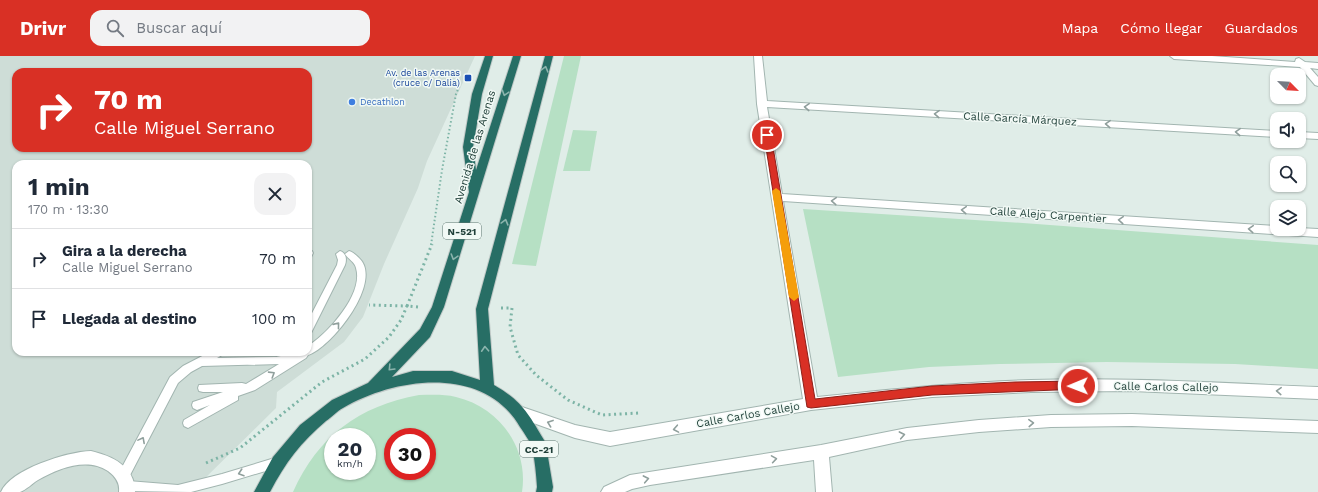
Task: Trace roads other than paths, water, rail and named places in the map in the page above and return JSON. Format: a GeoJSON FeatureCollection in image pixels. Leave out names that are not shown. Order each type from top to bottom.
{"type":"FeatureCollection","features":[{"type":"Feature","properties":{"kind":"highway"},"geometry":{"type":"LineString","coordinates":[[473,195],[468,147],[477,94],[489,56]]}},
{"type":"Feature","properties":{"kind":"highway","name":"Avenida de las Arenas"},"geometry":{"type":"LineString","coordinates":[[373,387],[425,333],[438,307],[517,56]]}},
{"type":"Feature","properties":{"kind":"highway"},"geometry":{"type":"LineString","coordinates":[[487,388],[482,309],[548,56]]}},
{"type":"Feature","properties":{"kind":"highway","name":"N-521"},"geometry":{"type":"LineString","coordinates":[[262,492],[278,462],[304,430],[337,404],[373,387],[413,377],[452,377],[487,388],[504,398],[519,412]]}},
{"type":"Feature","properties":{"kind":"highway","name":"CC-21"},"geometry":{"type":"LineString","coordinates":[[519,412],[539,445],[545,487],[544,492]]}},
{"type":"Feature","properties":{"kind":"street"},"geometry":{"type":"LineString","coordinates":[[758,56],[762,104],[811,404]]}},
{"type":"Feature","properties":{"kind":"street"},"geometry":{"type":"LineString","coordinates":[[1174,56],[1318,66]]}},
{"type":"Feature","properties":{"kind":"street"},"geometry":{"type":"LineString","coordinates":[[1294,56],[1318,83]]}},
{"type":"Feature","properties":{"kind":"street","name":"Calle García Márquez"},"geometry":{"type":"LineString","coordinates":[[762,104],[1270,134]]}},
{"type":"Feature","properties":{"kind":"street"},"geometry":{"type":"LineString","coordinates":[[1306,135],[1318,136]]}},
{"type":"Feature","properties":{"kind":"street","name":"Calle Alejo Carpentier"},"geometry":{"type":"LineString","coordinates":[[777,197],[1318,233]]}},
{"type":"Feature","properties":{"kind":"street","name":"Calle Carlos Callejo"},"geometry":{"type":"LineString","coordinates":[[519,412],[592,437],[610,439],[642,435],[811,404],[932,391],[1031,386],[1132,385],[1318,393]]}},
{"type":"Feature","properties":{"kind":"street"},"geometry":{"type":"LineString","coordinates":[[609,492],[630,482],[650,478],[821,452],[907,434],[979,426],[1132,420],[1318,427]]}},
{"type":"Feature","properties":{"kind":"street"},"geometry":{"type":"LineString","coordinates":[[821,452],[824,492]]}},
{"type":"Feature","properties":{"kind":"street"},"geometry":{"type":"LineString","coordinates":[[9,492],[18,484],[39,471],[62,462],[80,458],[97,458],[111,463],[126,484]]}},
{"type":"Feature","properties":{"kind":"lane"},"geometry":{"type":"LineString","coordinates":[[312,320],[329,278],[345,254],[360,265],[362,272],[360,284],[351,305],[339,324],[326,337],[312,348]]}},
{"type":"Feature","properties":{"kind":"lane"},"geometry":{"type":"LineString","coordinates":[[212,356],[188,369],[174,380],[126,484],[178,490],[222,479],[278,462]]}},
{"type":"Feature","properties":{"kind":"lane"},"geometry":{"type":"LineString","coordinates":[[201,362],[276,361],[293,356]]}},
{"type":"Feature","properties":{"kind":"lane"},"geometry":{"type":"LineString","coordinates":[[188,423],[251,387],[300,356]]}},
{"type":"Feature","properties":{"kind":"lane"},"geometry":{"type":"LineString","coordinates":[[203,388],[251,387]]}},
{"type":"Feature","properties":{"kind":"lane"},"geometry":{"type":"LineString","coordinates":[[197,405],[251,387]]}},
{"type":"Feature","properties":{"kind":"place","name":"Av. de las Arenas (cruce c/ Dalia)"},"geometry":{"type":"Point","coordinates":[468,78]}},
{"type":"Feature","properties":{"kind":"place","name":"Decathlon"},"geometry":{"type":"Point","coordinates":[352,102]}}]}
